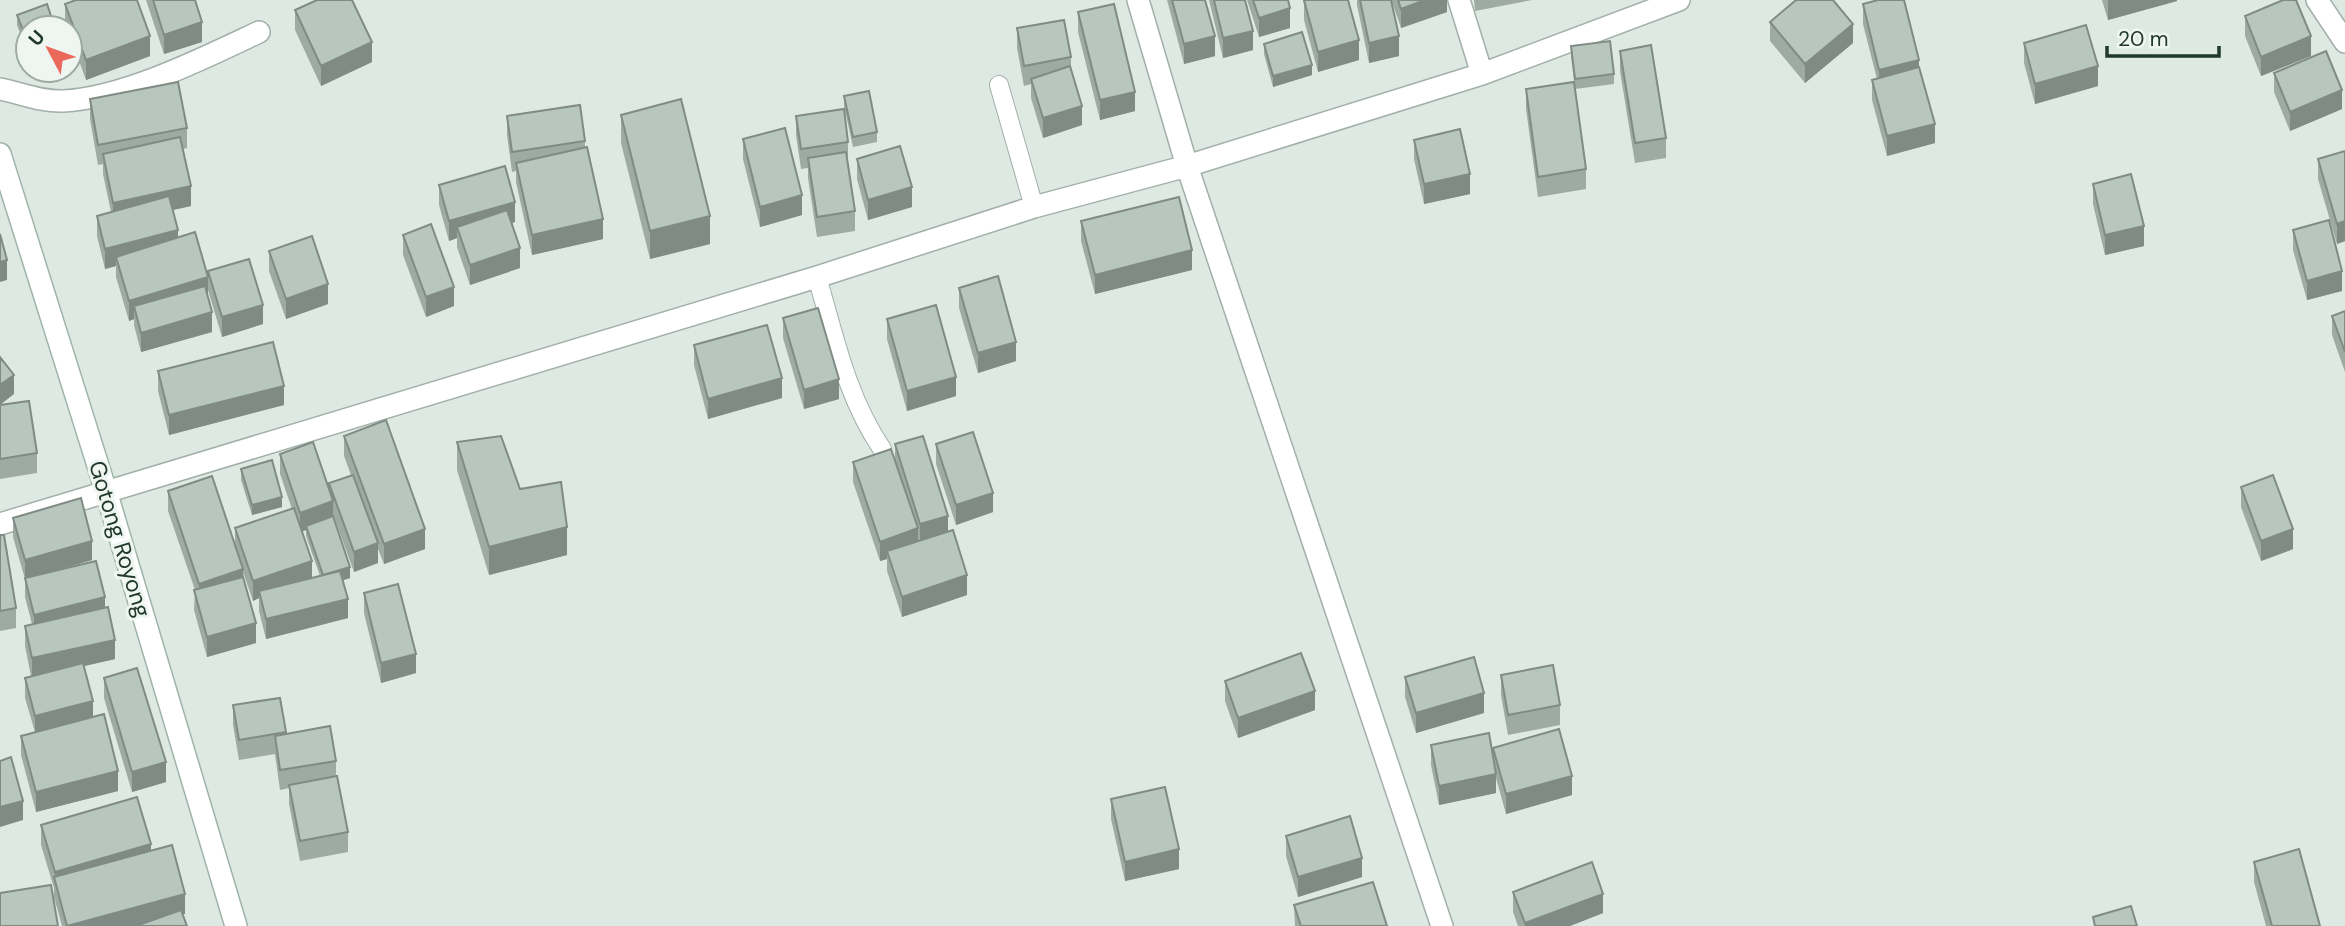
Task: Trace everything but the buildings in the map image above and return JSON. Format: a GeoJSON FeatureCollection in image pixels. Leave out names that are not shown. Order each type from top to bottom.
{"type":"FeatureCollection","features":[{"type":"Feature","properties":{"kind":"street"},"geometry":{"type":"LineString","coordinates":[[1138,0],[1186,166],[1442,926]]}},
{"type":"Feature","properties":{"kind":"street"},"geometry":{"type":"LineString","coordinates":[[1459,0],[1482,74]]}},
{"type":"Feature","properties":{"kind":"street"},"geometry":{"type":"LineString","coordinates":[[0,524],[817,277],[1034,207],[1186,166],[1482,74],[1679,0]]}},
{"type":"Feature","properties":{"kind":"street"},"geometry":{"type":"LineString","coordinates":[[2317,0],[2345,42]]}},
{"type":"Feature","properties":{"kind":"street"},"geometry":{"type":"LineString","coordinates":[[0,89],[41,99],[63,101],[90,97],[193,64],[259,32]]}},
{"type":"Feature","properties":{"kind":"street","name":"Gotong Royong"},"geometry":{"type":"LineString","coordinates":[[0,154],[106,491],[236,926]]}},
{"type":"Feature","properties":{"kind":"lane"},"geometry":{"type":"LineString","coordinates":[[999,85],[1034,207]]}},
{"type":"Feature","properties":{"kind":"lane"},"geometry":{"type":"LineString","coordinates":[[817,277],[845,377],[859,413],[882,449]]}}]}
